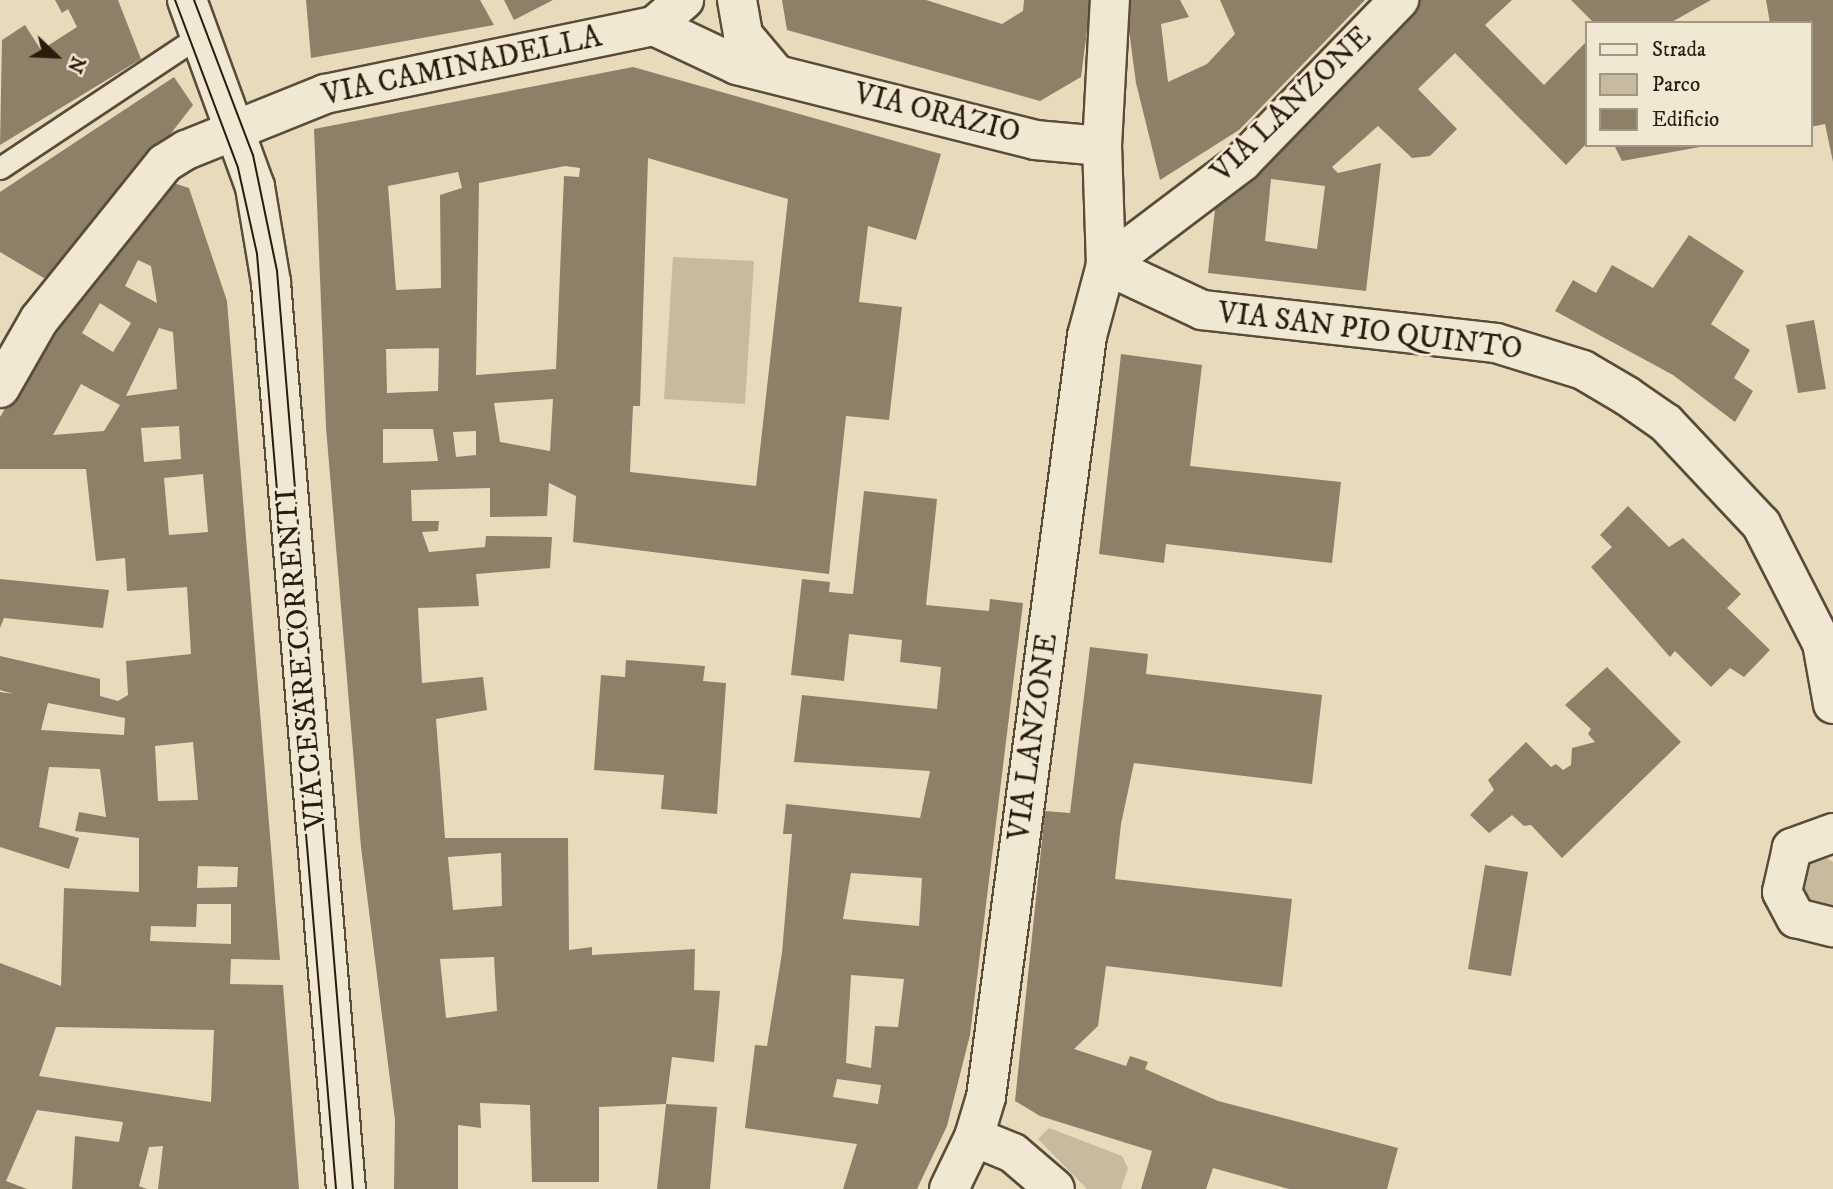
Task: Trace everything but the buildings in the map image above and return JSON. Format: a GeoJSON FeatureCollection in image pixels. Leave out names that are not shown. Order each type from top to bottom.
{"type":"FeatureCollection","features":[{"type":"Feature","properties":{"kind":"street","name":"VIA CAMINADELLA"},"geometry":{"type":"LineString","coordinates":[[0,388],[39,320],[165,163],[325,94],[654,26],[684,0]]}},
{"type":"Feature","properties":{"kind":"street"},"geometry":{"type":"LineString","coordinates":[[737,0],[743,35],[774,72]]}},
{"type":"Feature","properties":{"kind":"street","name":"VIA LANZONE"},"geometry":{"type":"LineString","coordinates":[[949,1189],[974,1137],[986,1097],[1087,336],[1105,265],[1102,146],[1110,0]]}},
{"type":"Feature","properties":{"kind":"street","name":"VIA LANZONE"},"geometry":{"type":"LineString","coordinates":[[1105,265],[1242,162],[1399,0]]}},
{"type":"Feature","properties":{"kind":"street","name":"VIA CESARE CORRENTI"},"geometry":{"type":"LineString","coordinates":[[194,17],[237,133],[263,219],[271,283],[346,1189]]}},
{"type":"Feature","properties":{"kind":"street","name":"VIA ORAZIO"},"geometry":{"type":"LineString","coordinates":[[654,26],[737,65],[774,72],[1035,140],[1102,146]]}},
{"type":"Feature","properties":{"kind":"street","name":"VIA SAN PIO QUINTO"},"geometry":{"type":"LineString","coordinates":[[1105,265],[1204,311],[1496,343],[1583,370],[1627,396],[1666,423],[1760,524],[1822,643],[1833,704]]}},
{"type":"Feature","properties":{"kind":"street"},"geometry":{"type":"LineString","coordinates":[[1833,833],[1792,848],[1782,892],[1796,918],[1833,927]]}},
{"type":"Feature","properties":{"kind":"street"},"geometry":{"type":"LineString","coordinates":[[974,1137],[1013,1153],[1055,1189]]}},
{"type":"Feature","properties":{"kind":"lane"},"geometry":{"type":"LineString","coordinates":[[0,168],[194,17]]}},
{"type":"Feature","properties":{"kind":"green space"},"geometry":{"type":"Polygon","coordinates":[[[673,257],[754,261],[745,404],[664,399],[673,257]]]}},
{"type":"Feature","properties":{"kind":"green space"},"geometry":{"type":"Polygon","coordinates":[[[1821,854],[1833,862],[1833,911],[1805,909],[1799,866],[1821,854]]]}},
{"type":"Feature","properties":{"kind":"green space"},"geometry":{"type":"Polygon","coordinates":[[[1049,1128],[1122,1156],[1128,1168],[1121,1189],[1087,1189],[1038,1139],[1049,1128]]]}},
{"type":"Feature","properties":{"kind":"tram line"},"geometry":{"type":"LineString","coordinates":[[175,0],[238,168],[257,254],[336,1189]]}},
{"type":"Feature","properties":{"kind":"tram line"},"geometry":{"type":"LineString","coordinates":[[194,0],[253,155],[277,271],[353,1189]]}}]}
